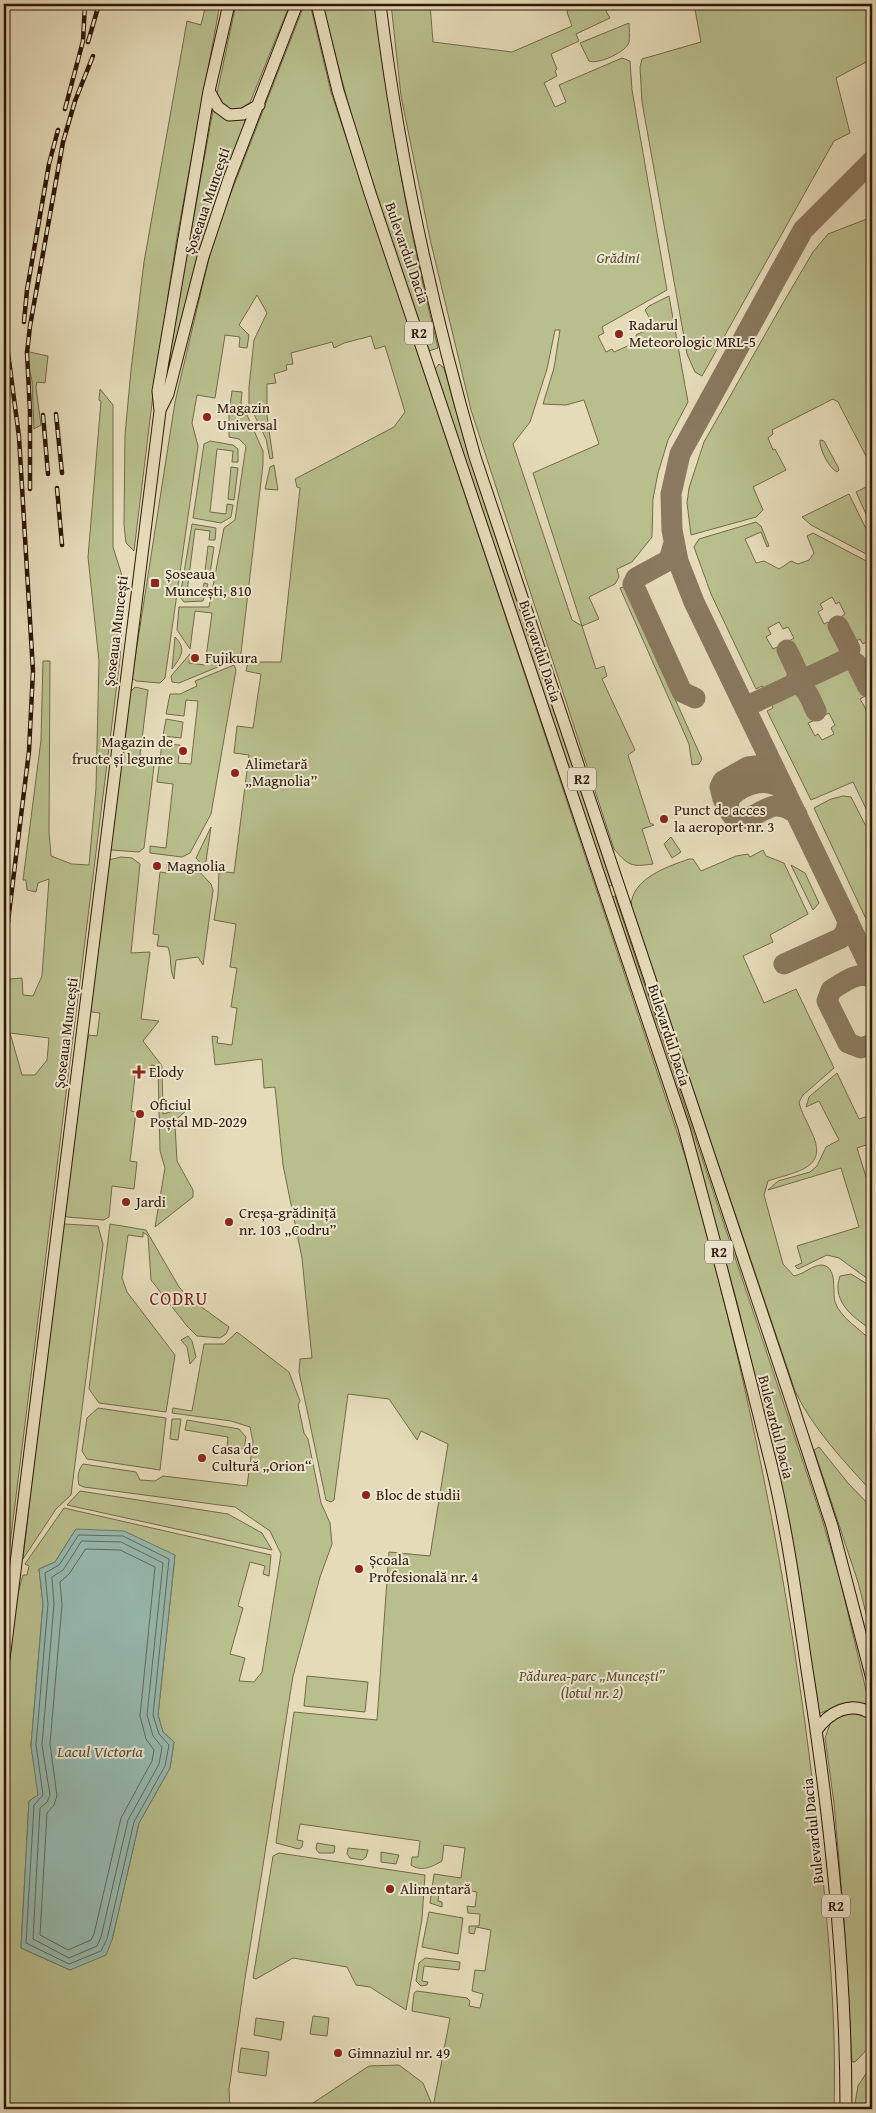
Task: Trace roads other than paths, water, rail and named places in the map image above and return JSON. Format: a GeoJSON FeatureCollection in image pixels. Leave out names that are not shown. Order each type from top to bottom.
{"type":"FeatureCollection","features":[{"type":"Feature","properties":{"kind":"main road","name":"Șoseaua Muncești"},"geometry":{"type":"LineString","coordinates":[[4,1659],[160,411],[158,391],[210,91],[229,4]]}},
{"type":"Feature","properties":{"kind":"main road","name":"Șoseaua Muncești"},"geometry":{"type":"LineString","coordinates":[[160,411],[168,394],[203,257],[229,179],[297,4]]}},
{"type":"Feature","properties":{"kind":"main road","name":"Bulevardul Dacia"},"geometry":{"type":"LineString","coordinates":[[380,4],[402,158],[420,250],[445,355],[475,458],[832,1526],[872,1679]]}},
{"type":"Feature","properties":{"kind":"main road","name":"Bulevardul Dacia"},"geometry":{"type":"LineString","coordinates":[[317,7],[340,101],[684,1128],[725,1276],[772,1470],[799,1619],[816,1731],[827,1809],[836,1907],[846,2109]]}},
{"type":"Feature","properties":{"kind":"main road"},"geometry":{"type":"LineString","coordinates":[[210,91],[218,107],[229,115],[243,114],[259,105]]}},
{"type":"Feature","properties":{"kind":"main road"},"geometry":{"type":"LineString","coordinates":[[428,359],[445,355]]}},
{"type":"Feature","properties":{"kind":"main road"},"geometry":{"type":"LineString","coordinates":[[606,893],[619,889]]}},
{"type":"Feature","properties":{"kind":"main road"},"geometry":{"type":"LineString","coordinates":[[816,1731],[822,1722],[839,1710],[851,1707],[863,1709],[872,1714]]}},
{"type":"Feature","properties":{"kind":"water","name":"Lacul Victoria"},"geometry":{"type":"Polygon","coordinates":[[[76,1529],[124,1531],[175,1555],[158,1715],[163,1732],[174,1742],[170,1768],[139,1823],[112,1940],[106,1955],[70,1970],[21,1948],[29,1801],[38,1795],[31,1746],[43,1604],[39,1569],[55,1562],[76,1529]]]}},
{"type":"Feature","properties":{"kind":"railway"},"geometry":{"type":"LineString","coordinates":[[65,109],[83,41],[85,4]]}},
{"type":"Feature","properties":{"kind":"railway"},"geometry":{"type":"LineString","coordinates":[[88,42],[99,4]]}},
{"type":"Feature","properties":{"kind":"railway"},"geometry":{"type":"LineString","coordinates":[[30,489],[30,412],[27,353],[30,326],[63,142],[75,101],[93,56]]}},
{"type":"Feature","properties":{"kind":"railway"},"geometry":{"type":"LineString","coordinates":[[24,322],[27,290],[49,164],[58,130]]}},
{"type":"Feature","properties":{"kind":"railway"},"geometry":{"type":"LineString","coordinates":[[4,322],[19,437],[33,671],[29,751],[4,954]]}},
{"type":"Feature","properties":{"kind":"railway"},"geometry":{"type":"LineString","coordinates":[[56,414],[62,473]]}},
{"type":"Feature","properties":{"kind":"railway"},"geometry":{"type":"LineString","coordinates":[[43,415],[48,474]]}},
{"type":"Feature","properties":{"kind":"railway"},"geometry":{"type":"LineString","coordinates":[[57,488],[62,545]]}},
{"type":"Feature","properties":{"kind":"place","name":"Radarul Meteorologic MRL-5"},"geometry":{"type":"Point","coordinates":[619,334]}},
{"type":"Feature","properties":{"kind":"place","name":"Magazin Universal"},"geometry":{"type":"Point","coordinates":[207,417]}},
{"type":"Feature","properties":{"kind":"place","name":"Șoseaua Muncești, 810"},"geometry":{"type":"Point","coordinates":[155,583]}},
{"type":"Feature","properties":{"kind":"place","name":"Fujikura"},"geometry":{"type":"Point","coordinates":[195,658]}},
{"type":"Feature","properties":{"kind":"place","name":"Magazin de fructe și legume"},"geometry":{"type":"Point","coordinates":[183,751]}},
{"type":"Feature","properties":{"kind":"place","name":"Alimetară „Magnolia”"},"geometry":{"type":"Point","coordinates":[235,773]}},
{"type":"Feature","properties":{"kind":"place","name":"Punct de acces la aeroport nr. 3"},"geometry":{"type":"Point","coordinates":[664,819]}},
{"type":"Feature","properties":{"kind":"place","name":"Magnolia"},"geometry":{"type":"Point","coordinates":[157,866]}},
{"type":"Feature","properties":{"kind":"place","name":"Elody"},"geometry":{"type":"Point","coordinates":[139,1072]}},
{"type":"Feature","properties":{"kind":"place","name":"Oficiul Poștal MD-2029"},"geometry":{"type":"Point","coordinates":[140,1114]}},
{"type":"Feature","properties":{"kind":"place","name":"Jardi"},"geometry":{"type":"Point","coordinates":[126,1202]}},
{"type":"Feature","properties":{"kind":"place","name":"Creșa-grădiniță nr. 103 „Codru”"},"geometry":{"type":"Point","coordinates":[229,1222]}},
{"type":"Feature","properties":{"kind":"place","name":"Casa de Cultură „Orion“"},"geometry":{"type":"Point","coordinates":[202,1458]}},
{"type":"Feature","properties":{"kind":"place","name":"Bloc de studii"},"geometry":{"type":"Point","coordinates":[366,1495]}},
{"type":"Feature","properties":{"kind":"place","name":"Școala Profesională nr. 4"},"geometry":{"type":"Point","coordinates":[359,1569]}},
{"type":"Feature","properties":{"kind":"place","name":"Alimentară"},"geometry":{"type":"Point","coordinates":[390,1889]}},
{"type":"Feature","properties":{"kind":"place","name":"Gimnaziul nr. 49"},"geometry":{"type":"Point","coordinates":[338,2053]}},
{"type":"Feature","properties":{"kind":"district","name":"CODRU"},"geometry":{"type":"Point","coordinates":[179,1299]}},
{"type":"Feature","properties":{"kind":"park label","name":"Grădini"},"geometry":{"type":"Point","coordinates":[618,258]}},
{"type":"Feature","properties":{"kind":"park label","name":"Pădurea-parc „Muncești” (lotul nr. 2)"},"geometry":{"type":"Point","coordinates":[592,1684]}}]}
